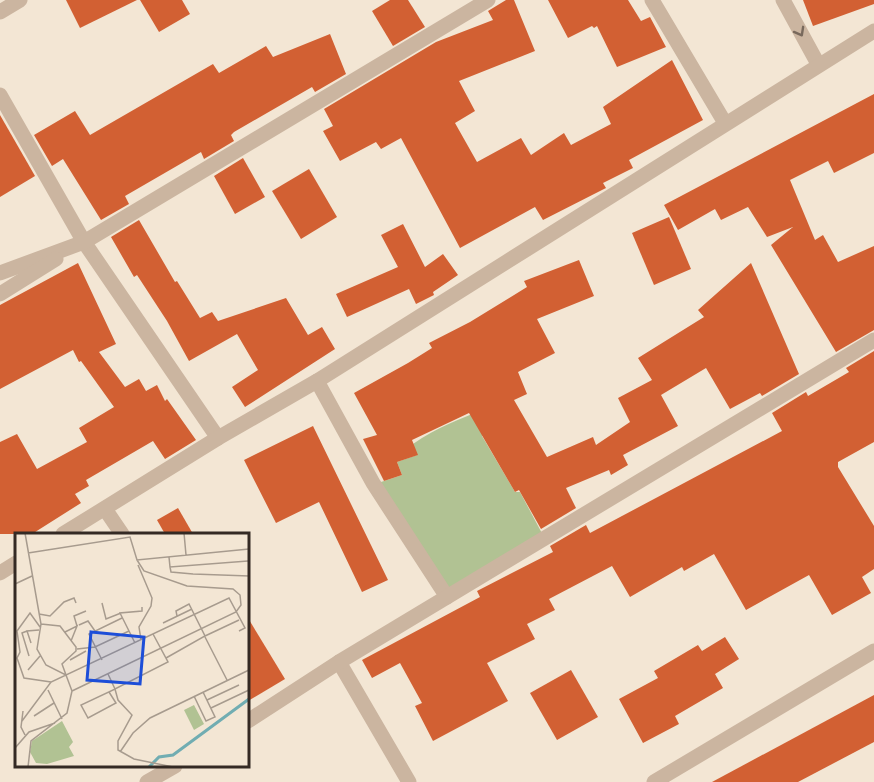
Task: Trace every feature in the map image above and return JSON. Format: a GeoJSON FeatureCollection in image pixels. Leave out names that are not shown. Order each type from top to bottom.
{"type":"FeatureCollection","features":[{"type":"Feature","properties":{"kind":"street"},"geometry":{"type":"LineString","coordinates":[[0,12],[20,0]]}},
{"type":"Feature","properties":{"kind":"street"},"geometry":{"type":"LineString","coordinates":[[0,294],[489,0]]}},
{"type":"Feature","properties":{"kind":"street"},"geometry":{"type":"LineString","coordinates":[[652,0],[725,123]]}},
{"type":"Feature","properties":{"kind":"street"},"geometry":{"type":"LineString","coordinates":[[783,0],[818,64]]}},
{"type":"Feature","properties":{"kind":"street"},"geometry":{"type":"LineString","coordinates":[[65,533],[218,438],[317,381],[818,64],[874,31]]}},
{"type":"Feature","properties":{"kind":"street"},"geometry":{"type":"LineString","coordinates":[[0,95],[84,242],[218,438]]}},
{"type":"Feature","properties":{"kind":"street"},"geometry":{"type":"LineString","coordinates":[[0,273],[84,242]]}},
{"type":"Feature","properties":{"kind":"street"},"geometry":{"type":"LineString","coordinates":[[249,720],[339,662],[874,340]]}},
{"type":"Feature","properties":{"kind":"street"},"geometry":{"type":"LineString","coordinates":[[317,381],[373,483],[447,597]]}},
{"type":"Feature","properties":{"kind":"street"},"geometry":{"type":"LineString","coordinates":[[105,509],[121,533]]}},
{"type":"Feature","properties":{"kind":"street"},"geometry":{"type":"LineString","coordinates":[[0,573],[15,564]]}},
{"type":"Feature","properties":{"kind":"street"},"geometry":{"type":"LineString","coordinates":[[654,782],[874,651]]}},
{"type":"Feature","properties":{"kind":"street"},"geometry":{"type":"LineString","coordinates":[[339,662],[409,782]]}},
{"type":"Feature","properties":{"kind":"street"},"geometry":{"type":"LineString","coordinates":[[147,782],[172,767]]}},
{"type":"Feature","properties":{"kind":"green space"},"geometry":{"type":"Polygon","coordinates":[[[486,408],[494,428],[482,436],[515,492],[520,492],[545,539],[447,597],[378,483],[402,475],[397,462],[417,455],[413,444],[440,428],[486,408]]]}},
{"type":"Feature","properties":{"kind":"building"},"geometry":{"type":"Polygon","coordinates":[[[66,0],[137,0],[80,28],[66,0]]]}},
{"type":"Feature","properties":{"kind":"building"},"geometry":{"type":"Polygon","coordinates":[[[140,0],[182,0],[190,14],[159,32],[140,0]]]}},
{"type":"Feature","properties":{"kind":"building"},"geometry":{"type":"Polygon","coordinates":[[[390,0],[408,0],[425,27],[393,46],[372,11],[390,0]]]}},
{"type":"Feature","properties":{"kind":"building"},"geometry":{"type":"Polygon","coordinates":[[[506,0],[514,0],[535,51],[459,81],[475,111],[455,123],[477,162],[521,138],[531,155],[564,133],[571,145],[611,124],[603,107],[672,60],[703,120],[629,160],[633,168],[603,183],[606,188],[543,220],[535,207],[460,248],[401,138],[381,149],[376,142],[340,161],[323,131],[333,126],[324,109],[436,42],[493,20],[488,11],[506,0]]]}},
{"type":"Feature","properties":{"kind":"building"},"geometry":{"type":"Polygon","coordinates":[[[548,0],[628,0],[641,21],[650,17],[666,47],[617,67],[597,26],[594,28],[592,26],[568,38],[548,0]]]}},
{"type":"Feature","properties":{"kind":"building"},"geometry":{"type":"Polygon","coordinates":[[[803,0],[874,0],[874,4],[813,26],[803,0]]]}},
{"type":"Feature","properties":{"kind":"building"},"geometry":{"type":"Polygon","coordinates":[[[330,34],[346,74],[315,92],[312,87],[234,132],[231,135],[234,141],[204,159],[201,152],[125,196],[129,204],[101,220],[63,159],[52,166],[34,135],[75,111],[90,135],[213,64],[219,73],[266,46],[273,57],[330,34]]]}},
{"type":"Feature","properties":{"kind":"building"},"geometry":{"type":"Polygon","coordinates":[[[874,94],[874,153],[834,173],[828,161],[790,180],[815,240],[823,235],[838,262],[874,246],[874,330],[836,352],[771,245],[793,227],[767,237],[748,207],[721,220],[715,209],[678,230],[664,205],[874,94]]]}},
{"type":"Feature","properties":{"kind":"building"},"geometry":{"type":"Polygon","coordinates":[[[0,115],[35,176],[0,197],[0,115]]]}},
{"type":"Feature","properties":{"kind":"building"},"geometry":{"type":"Polygon","coordinates":[[[243,158],[265,197],[235,214],[214,176],[243,158]]]}},
{"type":"Feature","properties":{"kind":"building"},"geometry":{"type":"Polygon","coordinates":[[[309,169],[337,217],[301,239],[272,191],[309,169]]]}},
{"type":"Feature","properties":{"kind":"building"},"geometry":{"type":"Polygon","coordinates":[[[669,217],[691,269],[654,285],[632,233],[669,217]]]}},
{"type":"Feature","properties":{"kind":"building"},"geometry":{"type":"Polygon","coordinates":[[[139,220],[175,282],[177,281],[200,318],[212,312],[218,321],[286,298],[308,335],[322,327],[335,349],[245,407],[232,387],[258,370],[237,334],[189,361],[167,321],[137,275],[134,277],[111,237],[139,220]]]}},
{"type":"Feature","properties":{"kind":"building"},"geometry":{"type":"Polygon","coordinates":[[[403,224],[425,267],[443,254],[458,275],[433,292],[434,295],[416,304],[409,289],[347,317],[336,294],[398,267],[381,235],[403,224]]]}},
{"type":"Feature","properties":{"kind":"building"},"geometry":{"type":"Polygon","coordinates":[[[579,260],[594,296],[537,319],[555,353],[518,372],[527,394],[514,400],[547,457],[593,437],[596,445],[630,422],[618,398],[652,380],[638,358],[704,317],[698,310],[751,263],[799,374],[762,396],[760,393],[730,409],[706,368],[661,395],[678,426],[623,455],[628,465],[611,475],[609,470],[566,488],[576,508],[541,529],[519,490],[515,492],[469,413],[412,440],[418,455],[397,462],[402,475],[384,481],[363,439],[377,435],[354,393],[432,348],[429,343],[470,322],[527,287],[524,281],[579,260]]]}},
{"type":"Feature","properties":{"kind":"building"},"geometry":{"type":"Polygon","coordinates":[[[78,263],[116,344],[99,352],[125,387],[139,379],[146,391],[157,385],[165,401],[167,399],[196,440],[165,459],[153,441],[86,480],[89,486],[75,494],[81,503],[34,533],[0,534],[0,442],[17,434],[37,469],[87,442],[79,428],[114,407],[81,361],[79,362],[73,350],[0,389],[0,305],[78,263]]]}},
{"type":"Feature","properties":{"kind":"building"},"geometry":{"type":"Polygon","coordinates":[[[874,351],[874,442],[838,462],[838,467],[874,526],[874,569],[862,577],[871,593],[832,615],[809,575],[746,610],[714,554],[684,571],[682,567],[630,597],[612,566],[549,599],[555,610],[527,624],[535,639],[487,663],[508,701],[433,741],[415,706],[422,703],[400,663],[372,678],[362,660],[480,597],[477,591],[553,552],[550,546],[586,525],[590,533],[782,431],[772,413],[806,392],[808,396],[849,372],[846,368],[874,351]]]}},
{"type":"Feature","properties":{"kind":"building"},"geometry":{"type":"Polygon","coordinates":[[[313,426],[388,580],[362,592],[319,502],[276,523],[244,460],[313,426]]]}},
{"type":"Feature","properties":{"kind":"building"},"geometry":{"type":"Polygon","coordinates":[[[178,508],[192,533],[164,533],[157,520],[178,508]]]}},
{"type":"Feature","properties":{"kind":"building"},"geometry":{"type":"Polygon","coordinates":[[[249,620],[285,679],[249,700],[249,620]]]}},
{"type":"Feature","properties":{"kind":"building"},"geometry":{"type":"Polygon","coordinates":[[[725,637],[739,659],[715,674],[723,688],[675,716],[679,724],[643,743],[619,699],[658,678],[654,671],[698,645],[702,651],[725,637]]]}},
{"type":"Feature","properties":{"kind":"building"},"geometry":{"type":"Polygon","coordinates":[[[571,670],[598,717],[557,740],[530,693],[571,670]]]}},
{"type":"Feature","properties":{"kind":"building"},"geometry":{"type":"Polygon","coordinates":[[[874,695],[874,742],[798,782],[712,782],[874,695]]]}}]}
